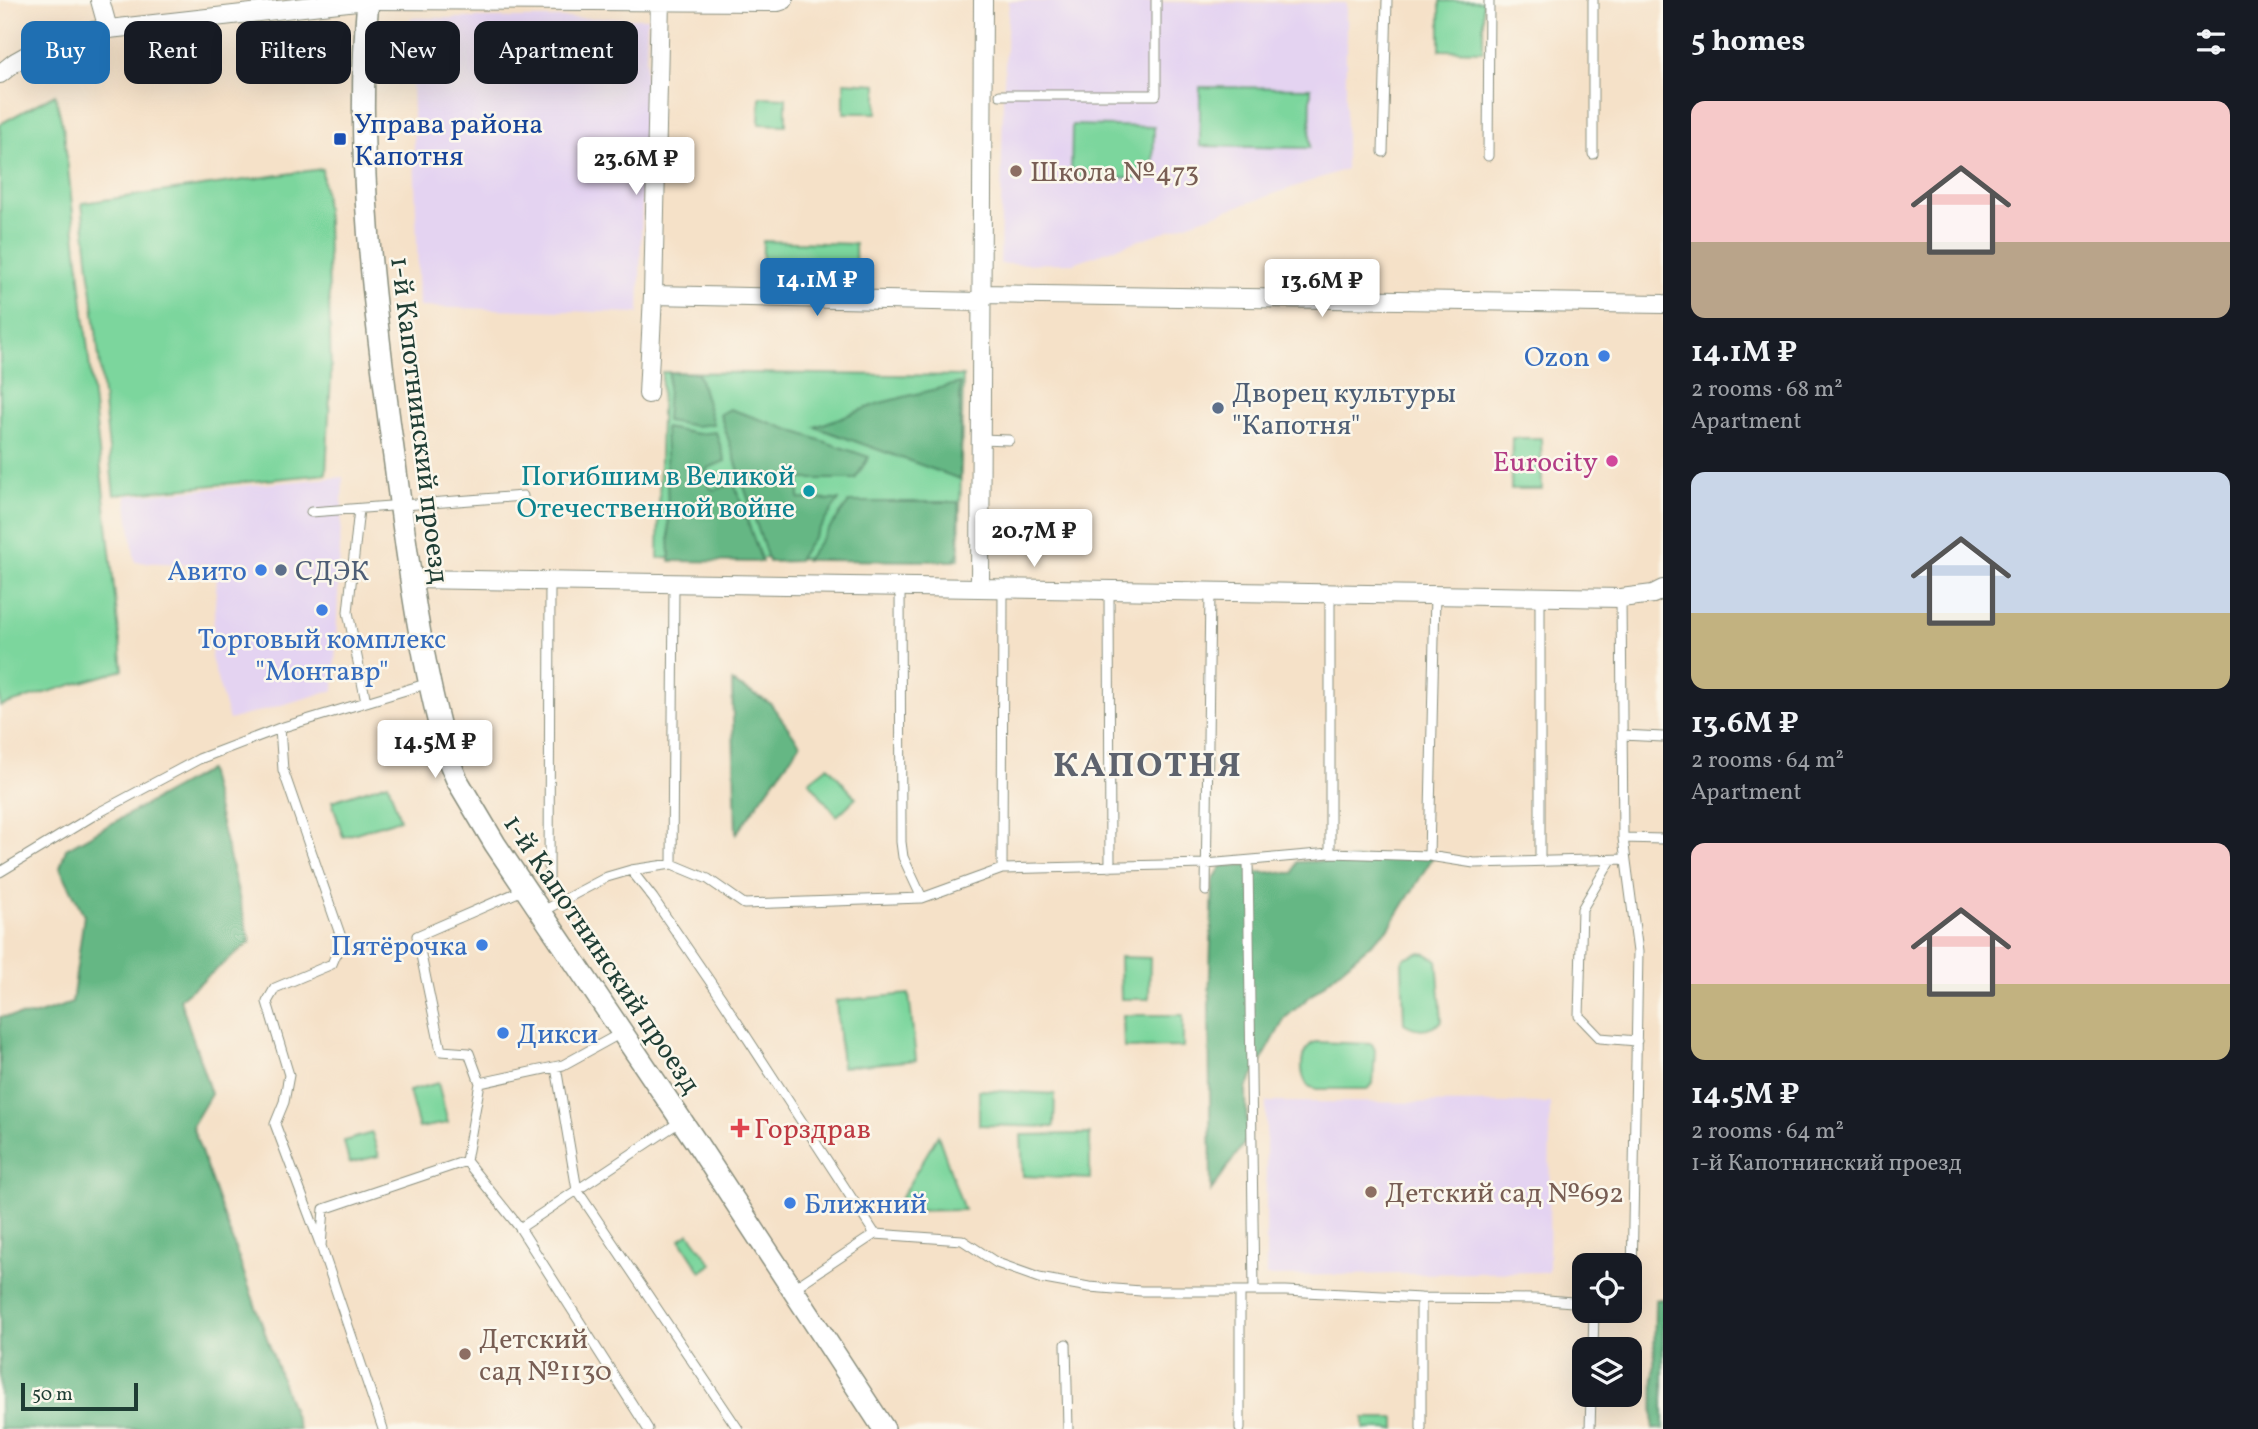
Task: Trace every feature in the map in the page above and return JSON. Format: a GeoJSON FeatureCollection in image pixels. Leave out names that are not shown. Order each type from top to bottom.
{"type":"FeatureCollection","features":[{"type":"Feature","properties":{"kind":"street"},"geometry":{"type":"LineString","coordinates":[[100,0],[106,21]]}},
{"type":"Feature","properties":{"kind":"street"},"geometry":{"type":"LineString","coordinates":[[110,29],[367,0]]}},
{"type":"Feature","properties":{"kind":"street","name":"1-й Капотнинский проезд"},"geometry":{"type":"LineString","coordinates":[[367,0],[364,179],[387,408],[411,579],[444,743],[457,780],[525,889],[550,906],[622,1032],[884,1429]]}},
{"type":"Feature","properties":{"kind":"street"},"geometry":{"type":"LineString","coordinates":[[375,0],[784,0]]}},
{"type":"Feature","properties":{"kind":"street"},"geometry":{"type":"LineString","coordinates":[[648,394],[660,0]]}},
{"type":"Feature","properties":{"kind":"street"},"geometry":{"type":"LineString","coordinates":[[980,587],[983,0]]}},
{"type":"Feature","properties":{"kind":"street"},"geometry":{"type":"LineString","coordinates":[[0,74],[21,59]]}},
{"type":"Feature","properties":{"kind":"street"},"geometry":{"type":"LineString","coordinates":[[653,295],[1663,304]]}},
{"type":"Feature","properties":{"kind":"street"},"geometry":{"type":"LineString","coordinates":[[411,579],[550,579],[1621,598],[1653,594],[1663,589]]}},
{"type":"Feature","properties":{"kind":"lane"},"geometry":{"type":"LineString","coordinates":[[1000,95],[1156,95],[1156,0]]}},
{"type":"Feature","properties":{"kind":"lane"},"geometry":{"type":"LineString","coordinates":[[1383,152],[1387,0]]}},
{"type":"Feature","properties":{"kind":"lane"},"geometry":{"type":"LineString","coordinates":[[1488,156],[1489,0]]}},
{"type":"Feature","properties":{"kind":"lane"},"geometry":{"type":"LineString","coordinates":[[1593,0],[1593,155]]}},
{"type":"Feature","properties":{"kind":"lane"},"geometry":{"type":"LineString","coordinates":[[981,439],[1009,440]]}},
{"type":"Feature","properties":{"kind":"lane"},"geometry":{"type":"LineString","coordinates":[[311,512],[523,496]]}},
{"type":"Feature","properties":{"kind":"lane"},"geometry":{"type":"LineString","coordinates":[[359,509],[348,612],[366,702]]}},
{"type":"Feature","properties":{"kind":"lane"},"geometry":{"type":"LineString","coordinates":[[550,579],[550,906],[607,877],[631,870],[672,864],[708,879],[744,904],[922,898],[1002,869],[1206,864],[1330,853],[1429,856],[1474,863],[1624,859]]}},
{"type":"Feature","properties":{"kind":"lane"},"geometry":{"type":"LineString","coordinates":[[672,864],[674,582]]}},
{"type":"Feature","properties":{"kind":"lane"},"geometry":{"type":"LineString","coordinates":[[900,585],[901,842],[903,856],[922,898]]}},
{"type":"Feature","properties":{"kind":"lane"},"geometry":{"type":"LineString","coordinates":[[1002,869],[1003,587]]}},
{"type":"Feature","properties":{"kind":"lane"},"geometry":{"type":"LineString","coordinates":[[1109,589],[1110,867]]}},
{"type":"Feature","properties":{"kind":"lane"},"geometry":{"type":"LineString","coordinates":[[1206,891],[1210,592]]}},
{"type":"Feature","properties":{"kind":"lane"},"geometry":{"type":"LineString","coordinates":[[1330,593],[1330,853]]}},
{"type":"Feature","properties":{"kind":"lane"},"geometry":{"type":"LineString","coordinates":[[1429,856],[1434,595]]}},
{"type":"Feature","properties":{"kind":"lane"},"geometry":{"type":"LineString","coordinates":[[1540,597],[1540,860]]}},
{"type":"Feature","properties":{"kind":"lane"},"geometry":{"type":"LineString","coordinates":[[1621,598],[1624,859],[1638,952],[1633,1253]]}},
{"type":"Feature","properties":{"kind":"lane"},"geometry":{"type":"LineString","coordinates":[[0,872],[96,814],[200,759],[280,728],[431,682]]}},
{"type":"Feature","properties":{"kind":"lane"},"geometry":{"type":"LineString","coordinates":[[280,728],[283,770],[342,940],[332,964],[275,988],[267,1002],[289,1075],[284,1102],[275,1124],[321,1246],[383,1429]]}},
{"type":"Feature","properties":{"kind":"lane"},"geometry":{"type":"LineString","coordinates":[[1622,736],[1663,737]]}},
{"type":"Feature","properties":{"kind":"lane"},"geometry":{"type":"LineString","coordinates":[[1623,838],[1663,839]]}},
{"type":"Feature","properties":{"kind":"lane"},"geometry":{"type":"LineString","coordinates":[[1611,860],[1582,909],[1579,1017],[1600,1038],[1637,1041]]}},
{"type":"Feature","properties":{"kind":"lane"},"geometry":{"type":"LineString","coordinates":[[1248,861],[1254,1291]]}},
{"type":"Feature","properties":{"kind":"lane"},"geometry":{"type":"LineString","coordinates":[[631,870],[720,996],[875,1234]]}},
{"type":"Feature","properties":{"kind":"lane"},"geometry":{"type":"LineString","coordinates":[[525,889],[417,936],[441,1051],[469,1053],[480,1083],[466,1161],[520,1228],[648,1429]]}},
{"type":"Feature","properties":{"kind":"lane"},"geometry":{"type":"LineString","coordinates":[[480,1083],[563,1065],[622,1032]]}},
{"type":"Feature","properties":{"kind":"lane"},"geometry":{"type":"LineString","coordinates":[[556,1067],[577,1190],[738,1429]]}},
{"type":"Feature","properties":{"kind":"lane"},"geometry":{"type":"LineString","coordinates":[[520,1228],[681,1121]]}},
{"type":"Feature","properties":{"kind":"lane"},"geometry":{"type":"LineString","coordinates":[[321,1246],[324,1209],[466,1161]]}},
{"type":"Feature","properties":{"kind":"lane"},"geometry":{"type":"LineString","coordinates":[[792,1290],[875,1234],[962,1240],[997,1263],[1040,1278],[1089,1287],[1141,1291],[1254,1291],[1572,1302]]}},
{"type":"Feature","properties":{"kind":"lane"},"geometry":{"type":"LineString","coordinates":[[1240,1291],[1240,1429]]}},
{"type":"Feature","properties":{"kind":"lane"},"geometry":{"type":"LineString","coordinates":[[1421,1298],[1421,1429]]}},
{"type":"Feature","properties":{"kind":"lane"},"geometry":{"type":"LineString","coordinates":[[1066,1344],[1068,1429]]}},
{"type":"Feature","properties":{"kind":"lane"},"geometry":{"type":"LineString","coordinates":[[1590,1429],[1591,1407]]}},
{"type":"Feature","properties":{"kind":"shaded area"},"geometry":{"type":"Polygon","coordinates":[[[1009,1],[1346,3],[1346,169],[1073,263],[1000,264],[1003,98],[1009,1]]]}},
{"type":"Feature","properties":{"kind":"shaded area"},"geometry":{"type":"Polygon","coordinates":[[[410,18],[647,18],[639,313],[419,307],[412,84],[460,84],[460,21],[410,21],[410,18]]]}},
{"type":"Feature","properties":{"kind":"shaded area"},"geometry":{"type":"Polygon","coordinates":[[[343,477],[334,690],[229,720],[211,658],[218,565],[135,562],[126,496],[343,477]]]}},
{"type":"Feature","properties":{"kind":"shaded area"},"geometry":{"type":"Polygon","coordinates":[[[1266,1102],[1550,1103],[1549,1272],[1266,1276],[1266,1102]]]}},
{"type":"Feature","properties":{"kind":"green space"},"geometry":{"type":"Polygon","coordinates":[[[1440,1],[1483,1],[1483,51],[1440,50],[1440,1]]]}},
{"type":"Feature","properties":{"kind":"green space"},"geometry":{"type":"Polygon","coordinates":[[[844,82],[877,84],[877,113],[844,113],[844,82]]]}},
{"type":"Feature","properties":{"kind":"green space"},"geometry":{"type":"Polygon","coordinates":[[[1200,87],[1311,88],[1310,148],[1200,146],[1200,87]]]}},
{"type":"Feature","properties":{"kind":"green space"},"geometry":{"type":"Polygon","coordinates":[[[55,94],[64,132],[123,670],[0,706],[0,124],[55,94]]]}},
{"type":"Feature","properties":{"kind":"green space"},"geometry":{"type":"Polygon","coordinates":[[[760,97],[786,98],[786,125],[759,124],[760,97]]]}},
{"type":"Feature","properties":{"kind":"green space"},"geometry":{"type":"Polygon","coordinates":[[[1072,125],[1154,127],[1153,178],[1071,177],[1072,125]]]}},
{"type":"Feature","properties":{"kind":"green space"},"geometry":{"type":"Polygon","coordinates":[[[322,169],[327,221],[331,375],[326,474],[114,495],[82,203],[322,169]]]}},
{"type":"Feature","properties":{"kind":"green space"},"geometry":{"type":"Polygon","coordinates":[[[763,241],[855,244],[856,287],[762,284],[763,241]]]}},
{"type":"Feature","properties":{"kind":"green space"},"geometry":{"type":"Polygon","coordinates":[[[662,372],[963,376],[959,559],[658,558],[662,372]]]}},
{"type":"Feature","properties":{"kind":"green space"},"geometry":{"type":"Polygon","coordinates":[[[669,372],[698,373],[713,424],[695,426],[666,421],[669,372]]]}},
{"type":"Feature","properties":{"kind":"green space"},"geometry":{"type":"Polygon","coordinates":[[[960,383],[960,479],[815,427],[880,403],[960,383]]]}},
{"type":"Feature","properties":{"kind":"green space"},"geometry":{"type":"Polygon","coordinates":[[[730,409],[869,457],[855,479],[799,479],[799,499],[839,500],[797,561],[769,562],[720,414],[730,409]]]}},
{"type":"Feature","properties":{"kind":"green space"},"geometry":{"type":"Polygon","coordinates":[[[665,428],[698,434],[716,432],[725,461],[708,468],[705,473],[710,488],[715,490],[734,483],[762,562],[670,561],[665,428]]]}},
{"type":"Feature","properties":{"kind":"green space"},"geometry":{"type":"Polygon","coordinates":[[[1512,438],[1541,438],[1542,489],[1511,489],[1512,438]]]}},
{"type":"Feature","properties":{"kind":"green space"},"geometry":{"type":"Polygon","coordinates":[[[849,502],[958,502],[959,551],[954,561],[806,560],[849,502]]]}},
{"type":"Feature","properties":{"kind":"green space"},"geometry":{"type":"Polygon","coordinates":[[[732,682],[770,703],[800,744],[736,834],[732,682]]]}},
{"type":"Feature","properties":{"kind":"green space"},"geometry":{"type":"Polygon","coordinates":[[[828,766],[856,798],[837,816],[809,781],[828,766]]]}},
{"type":"Feature","properties":{"kind":"green space"},"geometry":{"type":"Polygon","coordinates":[[[208,770],[250,942],[180,999],[211,1094],[192,1126],[299,1429],[0,1429],[0,1017],[36,1015],[72,1003],[84,915],[60,868],[66,849],[208,770]]]}},
{"type":"Feature","properties":{"kind":"green space"},"geometry":{"type":"Polygon","coordinates":[[[388,783],[400,819],[343,837],[332,801],[388,783]]]}},
{"type":"Feature","properties":{"kind":"green space"},"geometry":{"type":"Polygon","coordinates":[[[1433,857],[1389,928],[1285,1018],[1246,1089],[1247,1139],[1211,1191],[1209,1004],[1213,880],[1222,866],[1250,865],[1255,872],[1293,873],[1297,862],[1433,857]]]}},
{"type":"Feature","properties":{"kind":"green space"},"geometry":{"type":"Polygon","coordinates":[[[1419,953],[1437,960],[1442,1021],[1434,1027],[1424,1029],[1404,1023],[1402,962],[1406,957],[1419,953]]]}},
{"type":"Feature","properties":{"kind":"green space"},"geometry":{"type":"Polygon","coordinates":[[[1120,957],[1150,958],[1149,999],[1121,999],[1120,957]]]}},
{"type":"Feature","properties":{"kind":"green space"},"geometry":{"type":"Polygon","coordinates":[[[909,994],[916,1060],[842,1067],[836,1001],[909,994]]]}},
{"type":"Feature","properties":{"kind":"green space"},"geometry":{"type":"Polygon","coordinates":[[[1123,1015],[1183,1015],[1183,1047],[1124,1048],[1123,1015]]]}},
{"type":"Feature","properties":{"kind":"green space"},"geometry":{"type":"Polygon","coordinates":[[[1315,1042],[1372,1044],[1375,1050],[1373,1084],[1367,1089],[1316,1089],[1308,1086],[1303,1075],[1302,1062],[1306,1050],[1315,1042]]]}},
{"type":"Feature","properties":{"kind":"green space"},"geometry":{"type":"Polygon","coordinates":[[[438,1083],[448,1123],[419,1128],[409,1091],[438,1083]]]}},
{"type":"Feature","properties":{"kind":"green space"},"geometry":{"type":"Polygon","coordinates":[[[979,1090],[1055,1094],[1054,1127],[979,1125],[979,1090]]]}},
{"type":"Feature","properties":{"kind":"green space"},"geometry":{"type":"Polygon","coordinates":[[[372,1133],[379,1156],[349,1163],[344,1141],[372,1133]]]}},
{"type":"Feature","properties":{"kind":"green space"},"geometry":{"type":"Polygon","coordinates":[[[1090,1134],[1090,1179],[1023,1176],[1021,1135],[1090,1134]]]}},
{"type":"Feature","properties":{"kind":"green space"},"geometry":{"type":"Polygon","coordinates":[[[938,1135],[964,1210],[893,1211],[938,1135]]]}},
{"type":"Feature","properties":{"kind":"green space"},"geometry":{"type":"Polygon","coordinates":[[[689,1233],[712,1264],[701,1272],[680,1239],[689,1233]]]}},
{"type":"Feature","properties":{"kind":"green space"},"geometry":{"type":"Polygon","coordinates":[[[1663,1299],[1663,1429],[1653,1429],[1655,1300],[1663,1299]]]}},
{"type":"Feature","properties":{"kind":"green space"},"geometry":{"type":"Polygon","coordinates":[[[1364,1418],[1395,1418],[1395,1429],[1364,1429],[1364,1418]]]}},
{"type":"Feature","properties":{"kind":"place","name":"Управа района Капотня"},"geometry":{"type":"Point","coordinates":[340,139]}},
{"type":"Feature","properties":{"kind":"place","name":"Школа №473"},"geometry":{"type":"Point","coordinates":[1016,171]}},
{"type":"Feature","properties":{"kind":"place","name":"Ozon"},"geometry":{"type":"Point","coordinates":[1604,356]}},
{"type":"Feature","properties":{"kind":"place","name":"Дворец культуры \"Капотня\""},"geometry":{"type":"Point","coordinates":[1218,408]}},
{"type":"Feature","properties":{"kind":"place","name":"Eurocity"},"geometry":{"type":"Point","coordinates":[1612,461]}},
{"type":"Feature","properties":{"kind":"place","name":"Погибшим в Великой Отечественной войне"},"geometry":{"type":"Point","coordinates":[809,491]}},
{"type":"Feature","properties":{"kind":"place","name":"Авито"},"geometry":{"type":"Point","coordinates":[261,570]}},
{"type":"Feature","properties":{"kind":"place","name":"СДЭК"},"geometry":{"type":"Point","coordinates":[281,570]}},
{"type":"Feature","properties":{"kind":"place","name":"Торговый комплекс \"Монтавр\""},"geometry":{"type":"Point","coordinates":[322,610]}},
{"type":"Feature","properties":{"kind":"place","name":"Пятёрочка"},"geometry":{"type":"Point","coordinates":[482,945]}},
{"type":"Feature","properties":{"kind":"place","name":"Дикси"},"geometry":{"type":"Point","coordinates":[503,1033]}},
{"type":"Feature","properties":{"kind":"place","name":"Горздрав"},"geometry":{"type":"Point","coordinates":[740,1128]}},
{"type":"Feature","properties":{"kind":"place","name":"Детский сад №692"},"geometry":{"type":"Point","coordinates":[1371,1192]}},
{"type":"Feature","properties":{"kind":"place","name":"Ближний"},"geometry":{"type":"Point","coordinates":[790,1203]}},
{"type":"Feature","properties":{"kind":"place","name":"Детский сад №1130"},"geometry":{"type":"Point","coordinates":[465,1354]}},
{"type":"Feature","properties":{"kind":"district","name":"КАПОТНЯ"},"geometry":{"type":"Point","coordinates":[1148,764]}}]}
